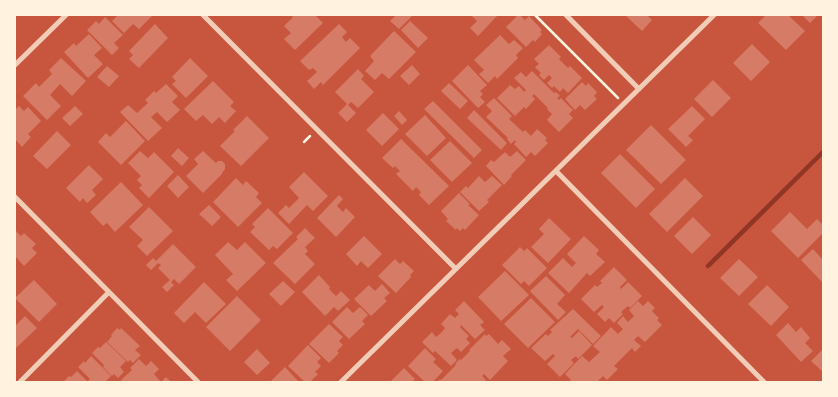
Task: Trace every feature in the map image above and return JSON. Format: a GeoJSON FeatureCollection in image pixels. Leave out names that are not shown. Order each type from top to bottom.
{"type":"FeatureCollection","features":[{"type":"Feature","properties":{"kind":"street"},"geometry":{"type":"LineString","coordinates":[[15,65],[66,15]]}},
{"type":"Feature","properties":{"kind":"street"},"geometry":{"type":"LineString","coordinates":[[203,15],[456,269]]}},
{"type":"Feature","properties":{"kind":"street"},"geometry":{"type":"LineString","coordinates":[[566,15],[640,89]]}},
{"type":"Feature","properties":{"kind":"street"},"geometry":{"type":"LineString","coordinates":[[342,382],[714,15]]}},
{"type":"Feature","properties":{"kind":"street"},"geometry":{"type":"LineString","coordinates":[[556,171],[764,382]]}},
{"type":"Feature","properties":{"kind":"street"},"geometry":{"type":"LineString","coordinates":[[15,197],[198,382]]}},
{"type":"Feature","properties":{"kind":"street"},"geometry":{"type":"LineString","coordinates":[[20,382],[109,292]]}},
{"type":"Feature","properties":{"kind":"path"},"geometry":{"type":"LineString","coordinates":[[535,15],[624,104]]}},
{"type":"Feature","properties":{"kind":"path"},"geometry":{"type":"LineString","coordinates":[[304,142],[310,136]]}},
{"type":"Feature","properties":{"kind":"building"},"geometry":{"type":"Polygon","coordinates":[[[118,15],[153,15],[139,29],[133,24],[124,33],[112,21],[118,15]]]}},
{"type":"Feature","properties":{"kind":"building"},"geometry":{"type":"Polygon","coordinates":[[[291,15],[315,15],[323,23],[295,50],[284,39],[291,33],[284,26],[293,17],[291,15]]]}},
{"type":"Feature","properties":{"kind":"building"},"geometry":{"type":"Polygon","coordinates":[[[396,15],[413,15],[399,29],[390,21],[396,15]]]}},
{"type":"Feature","properties":{"kind":"building"},"geometry":{"type":"Polygon","coordinates":[[[471,15],[498,15],[478,36],[470,28],[477,21],[471,15]]]}},
{"type":"Feature","properties":{"kind":"building"},"geometry":{"type":"Polygon","coordinates":[[[518,15],[525,20],[529,16],[542,30],[540,32],[542,34],[535,42],[533,40],[526,47],[506,27],[518,15]]]}},
{"type":"Feature","properties":{"kind":"building"},"geometry":{"type":"Polygon","coordinates":[[[625,15],[647,15],[652,20],[642,31],[625,15]]]}},
{"type":"Feature","properties":{"kind":"building"},"geometry":{"type":"Polygon","coordinates":[[[766,15],[788,15],[805,31],[786,50],[758,23],[766,15]]]}},
{"type":"Feature","properties":{"kind":"building"},"geometry":{"type":"Polygon","coordinates":[[[802,15],[818,15],[810,23],[802,15]]]}},
{"type":"Feature","properties":{"kind":"building"},"geometry":{"type":"Polygon","coordinates":[[[105,17],[123,35],[114,43],[119,48],[112,55],[87,30],[96,21],[99,24],[105,17]]]}},
{"type":"Feature","properties":{"kind":"building"},"geometry":{"type":"Polygon","coordinates":[[[410,21],[428,38],[418,48],[401,30],[410,21]]]}},
{"type":"Feature","properties":{"kind":"building"},"geometry":{"type":"Polygon","coordinates":[[[155,24],[168,38],[139,68],[129,59],[133,55],[129,51],[155,24]]]}},
{"type":"Feature","properties":{"kind":"building"},"geometry":{"type":"Polygon","coordinates":[[[339,24],[347,32],[342,37],[346,42],[350,38],[360,48],[323,85],[321,82],[314,89],[307,81],[317,72],[313,68],[309,70],[300,61],[339,24]]]}},
{"type":"Feature","properties":{"kind":"building"},"geometry":{"type":"Polygon","coordinates":[[[394,31],[416,52],[389,79],[382,73],[375,80],[365,71],[374,61],[370,56],[394,31]]]}},
{"type":"Feature","properties":{"kind":"building"},"geometry":{"type":"Polygon","coordinates":[[[89,34],[102,48],[94,55],[103,64],[88,78],[64,52],[74,43],[76,46],[89,34]]]}},
{"type":"Feature","properties":{"kind":"building"},"geometry":{"type":"Polygon","coordinates":[[[500,35],[509,44],[514,40],[523,48],[516,55],[518,58],[497,79],[495,76],[488,83],[479,74],[484,70],[474,60],[500,35]]]}},
{"type":"Feature","properties":{"kind":"building"},"geometry":{"type":"Polygon","coordinates":[[[752,44],[770,62],[751,81],[733,63],[752,44]]]}},
{"type":"Feature","properties":{"kind":"building"},"geometry":{"type":"Polygon","coordinates":[[[549,45],[561,57],[559,59],[568,68],[570,66],[582,78],[568,93],[563,88],[560,92],[554,86],[552,88],[547,83],[552,78],[549,75],[544,80],[539,75],[541,73],[535,67],[539,64],[534,59],[549,45]]]}},
{"type":"Feature","properties":{"kind":"building"},"geometry":{"type":"Polygon","coordinates":[[[61,58],[86,81],[72,96],[60,84],[50,95],[61,106],[47,120],[23,96],[36,83],[39,87],[52,74],[49,70],[61,58]]]}},
{"type":"Feature","properties":{"kind":"building"},"geometry":{"type":"Polygon","coordinates":[[[190,58],[208,76],[186,98],[172,84],[176,81],[172,77],[190,58]]]}},
{"type":"Feature","properties":{"kind":"building"},"geometry":{"type":"Polygon","coordinates":[[[412,65],[420,74],[409,85],[400,76],[412,65]]]}},
{"type":"Feature","properties":{"kind":"building"},"geometry":{"type":"Polygon","coordinates":[[[468,65],[487,85],[480,91],[483,94],[480,97],[485,102],[478,108],[452,81],[468,65]]]}},
{"type":"Feature","properties":{"kind":"building"},"geometry":{"type":"Polygon","coordinates":[[[107,66],[119,76],[109,87],[97,77],[107,66]]]}},
{"type":"Feature","properties":{"kind":"building"},"geometry":{"type":"Polygon","coordinates":[[[358,69],[364,76],[361,79],[374,92],[358,108],[351,102],[348,105],[335,92],[358,69]]]}},
{"type":"Feature","properties":{"kind":"building"},"geometry":{"type":"Polygon","coordinates":[[[532,71],[554,93],[556,92],[560,96],[557,98],[559,100],[561,98],[573,110],[569,114],[573,118],[559,132],[547,120],[552,114],[534,94],[532,96],[535,99],[526,109],[524,107],[515,116],[497,98],[510,85],[515,89],[519,86],[524,92],[526,90],[514,78],[521,72],[526,77],[532,71]]]}},
{"type":"Feature","properties":{"kind":"building"},"geometry":{"type":"Polygon","coordinates":[[[713,80],[731,98],[712,117],[694,99],[713,80]]]}},
{"type":"Feature","properties":{"kind":"building"},"geometry":{"type":"Polygon","coordinates":[[[213,81],[234,102],[230,106],[236,111],[225,123],[219,117],[212,124],[203,115],[196,121],[184,109],[213,81]]]}},
{"type":"Feature","properties":{"kind":"building"},"geometry":{"type":"Polygon","coordinates":[[[582,82],[586,86],[588,83],[597,92],[594,96],[597,99],[585,110],[580,105],[575,110],[565,99],[582,82]]]}},
{"type":"Feature","properties":{"kind":"building"},"geometry":{"type":"Polygon","coordinates":[[[449,83],[468,101],[460,109],[441,91],[449,83]]]}},
{"type":"Feature","properties":{"kind":"building"},"geometry":{"type":"Polygon","coordinates":[[[166,84],[178,96],[172,102],[180,110],[167,122],[157,112],[151,117],[162,128],[148,141],[120,112],[128,105],[137,113],[148,103],[145,100],[154,91],[156,93],[166,84]]]}},
{"type":"Feature","properties":{"kind":"building"},"geometry":{"type":"Polygon","coordinates":[[[494,98],[512,116],[509,119],[523,132],[525,130],[531,136],[537,129],[547,138],[545,140],[548,143],[535,156],[531,152],[526,157],[514,144],[515,140],[511,144],[508,138],[486,117],[492,111],[486,105],[494,98]]]}},
{"type":"Feature","properties":{"kind":"building"},"geometry":{"type":"Polygon","coordinates":[[[433,101],[482,150],[474,158],[424,109],[433,101]]]}},
{"type":"Feature","properties":{"kind":"building"},"geometry":{"type":"Polygon","coordinates":[[[347,104],[356,113],[347,122],[338,113],[347,104]]]}},
{"type":"Feature","properties":{"kind":"building"},"geometry":{"type":"Polygon","coordinates":[[[19,106],[24,111],[28,107],[41,121],[28,134],[31,137],[22,147],[15,139],[15,110],[19,106]]]}},
{"type":"Feature","properties":{"kind":"building"},"geometry":{"type":"Polygon","coordinates":[[[75,106],[83,114],[70,126],[62,118],[75,106]]]}},
{"type":"Feature","properties":{"kind":"building"},"geometry":{"type":"Polygon","coordinates":[[[692,106],[705,119],[688,136],[693,140],[686,147],[668,129],[692,106]]]}},
{"type":"Feature","properties":{"kind":"building"},"geometry":{"type":"Polygon","coordinates":[[[474,110],[507,143],[501,150],[467,118],[474,110]]]}},
{"type":"Feature","properties":{"kind":"building"},"geometry":{"type":"Polygon","coordinates":[[[399,111],[407,120],[402,125],[394,116],[399,111]]]}},
{"type":"Feature","properties":{"kind":"building"},"geometry":{"type":"Polygon","coordinates":[[[383,113],[399,129],[382,146],[366,130],[383,113]]]}},
{"type":"Feature","properties":{"kind":"building"},"geometry":{"type":"Polygon","coordinates":[[[425,115],[446,138],[427,156],[405,134],[425,115]]]}},
{"type":"Feature","properties":{"kind":"building"},"geometry":{"type":"Polygon","coordinates":[[[247,116],[269,138],[241,166],[220,146],[247,116]]]}},
{"type":"Feature","properties":{"kind":"building"},"geometry":{"type":"Polygon","coordinates":[[[126,121],[145,141],[121,165],[98,142],[106,133],[110,137],[126,121]]]}},
{"type":"Feature","properties":{"kind":"building"},"geometry":{"type":"Polygon","coordinates":[[[651,125],[686,160],[661,184],[626,150],[651,125]]]}},
{"type":"Feature","properties":{"kind":"building"},"geometry":{"type":"Polygon","coordinates":[[[57,131],[71,145],[47,169],[33,156],[57,131]]]}},
{"type":"Feature","properties":{"kind":"building"},"geometry":{"type":"Polygon","coordinates":[[[401,139],[449,186],[429,205],[419,195],[421,192],[416,187],[413,191],[396,174],[400,171],[395,166],[393,168],[382,158],[401,139]]]}},
{"type":"Feature","properties":{"kind":"building"},"geometry":{"type":"Polygon","coordinates":[[[450,141],[472,163],[452,182],[430,160],[450,141]]]}},
{"type":"Feature","properties":{"kind":"building"},"geometry":{"type":"Polygon","coordinates":[[[178,148],[189,158],[182,166],[171,156],[178,148]]]}},
{"type":"Feature","properties":{"kind":"building"},"geometry":{"type":"Polygon","coordinates":[[[140,151],[148,158],[154,152],[174,172],[149,198],[139,188],[142,185],[137,180],[141,176],[128,163],[140,151]]]}},
{"type":"Feature","properties":{"kind":"building"},"geometry":{"type":"Polygon","coordinates":[[[203,151],[216,163],[222,161],[225,164],[225,169],[203,193],[186,176],[198,164],[194,159],[203,151]]]}},
{"type":"Feature","properties":{"kind":"building"},"geometry":{"type":"Polygon","coordinates":[[[517,151],[526,160],[504,185],[486,166],[491,160],[494,162],[505,152],[510,157],[517,151]]]}},
{"type":"Feature","properties":{"kind":"building"},"geometry":{"type":"Polygon","coordinates":[[[620,154],[655,189],[636,208],[601,173],[620,154]]]}},
{"type":"Feature","properties":{"kind":"building"},"geometry":{"type":"Polygon","coordinates":[[[89,165],[103,179],[92,190],[96,195],[87,203],[83,198],[80,202],[66,188],[89,165]]]}},
{"type":"Feature","properties":{"kind":"building"},"geometry":{"type":"Polygon","coordinates":[[[304,172],[328,196],[313,211],[307,205],[289,224],[278,213],[286,205],[289,208],[299,198],[289,187],[304,172]]]}},
{"type":"Feature","properties":{"kind":"building"},"geometry":{"type":"Polygon","coordinates":[[[178,175],[189,187],[178,198],[167,186],[178,175]]]}},
{"type":"Feature","properties":{"kind":"building"},"geometry":{"type":"Polygon","coordinates":[[[479,176],[485,182],[492,176],[502,185],[487,200],[489,202],[479,211],[460,192],[466,186],[468,188],[479,176]]]}},
{"type":"Feature","properties":{"kind":"building"},"geometry":{"type":"Polygon","coordinates":[[[236,178],[243,185],[246,181],[259,193],[256,197],[262,203],[238,227],[213,202],[236,178]]]}},
{"type":"Feature","properties":{"kind":"building"},"geometry":{"type":"Polygon","coordinates":[[[685,178],[703,196],[667,232],[649,214],[685,178]]]}},
{"type":"Feature","properties":{"kind":"building"},"geometry":{"type":"Polygon","coordinates":[[[121,182],[143,205],[115,232],[107,223],[103,226],[90,212],[121,182]]]}},
{"type":"Feature","properties":{"kind":"building"},"geometry":{"type":"Polygon","coordinates":[[[459,193],[479,215],[465,230],[463,228],[460,231],[457,228],[456,230],[446,221],[448,219],[441,211],[459,193]]]}},
{"type":"Feature","properties":{"kind":"building"},"geometry":{"type":"Polygon","coordinates":[[[339,195],[343,199],[337,206],[343,212],[346,208],[355,217],[336,237],[317,218],[339,195]]]}},
{"type":"Feature","properties":{"kind":"building"},"geometry":{"type":"Polygon","coordinates":[[[209,205],[221,217],[212,226],[199,214],[209,205]]]}},
{"type":"Feature","properties":{"kind":"building"},"geometry":{"type":"Polygon","coordinates":[[[149,207],[173,231],[147,256],[137,246],[143,240],[129,227],[149,207]]]}},
{"type":"Feature","properties":{"kind":"building"},"geometry":{"type":"Polygon","coordinates":[[[268,208],[293,233],[277,249],[273,246],[269,250],[250,232],[255,227],[252,224],[268,208]]]}},
{"type":"Feature","properties":{"kind":"building"},"geometry":{"type":"Polygon","coordinates":[[[790,212],[807,229],[817,219],[823,225],[823,233],[798,258],[771,231],[790,212]]]}},
{"type":"Feature","properties":{"kind":"building"},"geometry":{"type":"Polygon","coordinates":[[[693,217],[711,235],[692,254],[674,236],[693,217]]]}},
{"type":"Feature","properties":{"kind":"building"},"geometry":{"type":"Polygon","coordinates":[[[549,218],[571,239],[548,263],[531,247],[544,234],[539,229],[549,218]]]}},
{"type":"Feature","properties":{"kind":"building"},"geometry":{"type":"Polygon","coordinates":[[[305,228],[315,238],[305,247],[308,251],[305,254],[315,264],[295,284],[273,263],[298,239],[296,237],[305,228]]]}},
{"type":"Feature","properties":{"kind":"building"},"geometry":{"type":"Polygon","coordinates":[[[15,230],[21,236],[24,233],[36,244],[32,248],[37,253],[24,266],[15,256],[15,230]]]}},
{"type":"Feature","properties":{"kind":"building"},"geometry":{"type":"Polygon","coordinates":[[[364,236],[382,254],[368,268],[361,261],[357,266],[346,254],[364,236]]]}},
{"type":"Feature","properties":{"kind":"building"},"geometry":{"type":"Polygon","coordinates":[[[584,236],[599,250],[596,254],[605,262],[590,276],[587,273],[569,293],[548,273],[563,258],[572,267],[576,263],[567,254],[584,236]]]}},
{"type":"Feature","properties":{"kind":"building"},"geometry":{"type":"Polygon","coordinates":[[[228,242],[237,250],[245,242],[266,263],[237,291],[226,280],[233,274],[215,255],[228,242]]]}},
{"type":"Feature","properties":{"kind":"building"},"geometry":{"type":"Polygon","coordinates":[[[173,244],[196,267],[179,284],[174,279],[171,282],[174,285],[167,292],[162,287],[170,280],[158,268],[161,265],[158,263],[151,270],[146,265],[153,258],[156,261],[173,244]]]}},
{"type":"Feature","properties":{"kind":"building"},"geometry":{"type":"Polygon","coordinates":[[[520,247],[524,251],[527,248],[547,268],[529,286],[524,281],[521,284],[502,265],[520,247]]]}},
{"type":"Feature","properties":{"kind":"building"},"geometry":{"type":"Polygon","coordinates":[[[813,249],[823,260],[823,283],[801,260],[813,249]]]}},
{"type":"Feature","properties":{"kind":"building"},"geometry":{"type":"Polygon","coordinates":[[[395,259],[400,264],[403,261],[414,271],[396,293],[378,276],[395,259]]]}},
{"type":"Feature","properties":{"kind":"building"},"geometry":{"type":"Polygon","coordinates":[[[739,259],[758,277],[739,296],[720,278],[739,259]]]}},
{"type":"Feature","properties":{"kind":"building"},"geometry":{"type":"Polygon","coordinates":[[[614,267],[627,280],[620,287],[621,289],[628,282],[642,296],[630,308],[628,306],[621,312],[623,314],[614,323],[609,318],[605,322],[597,314],[604,307],[602,305],[594,312],[581,299],[595,285],[597,287],[602,283],[600,281],[614,267]]]}},
{"type":"Feature","properties":{"kind":"building"},"geometry":{"type":"Polygon","coordinates":[[[505,271],[529,295],[501,321],[478,297],[505,271]]]}},
{"type":"Feature","properties":{"kind":"building"},"geometry":{"type":"Polygon","coordinates":[[[319,275],[336,296],[341,291],[350,300],[338,311],[334,307],[325,316],[302,292],[319,275]]]}},
{"type":"Feature","properties":{"kind":"building"},"geometry":{"type":"Polygon","coordinates":[[[546,276],[565,295],[557,304],[566,312],[558,320],[530,291],[546,276]]]}},
{"type":"Feature","properties":{"kind":"building"},"geometry":{"type":"Polygon","coordinates":[[[34,280],[57,304],[39,322],[15,298],[34,280]]]}},
{"type":"Feature","properties":{"kind":"building"},"geometry":{"type":"Polygon","coordinates":[[[283,281],[295,292],[281,306],[269,294],[283,281]]]}},
{"type":"Feature","properties":{"kind":"building"},"geometry":{"type":"Polygon","coordinates":[[[204,282],[226,304],[206,323],[195,312],[184,323],[174,313],[204,282]]]}},
{"type":"Feature","properties":{"kind":"building"},"geometry":{"type":"Polygon","coordinates":[[[382,284],[390,293],[384,298],[387,301],[371,316],[354,299],[369,285],[375,291],[382,284]]]}},
{"type":"Feature","properties":{"kind":"building"},"geometry":{"type":"Polygon","coordinates":[[[767,285],[789,307],[771,326],[748,304],[767,285]]]}},
{"type":"Feature","properties":{"kind":"building"},"geometry":{"type":"Polygon","coordinates":[[[237,296],[261,320],[230,351],[206,327],[237,296]]]}},
{"type":"Feature","properties":{"kind":"building"},"geometry":{"type":"Polygon","coordinates":[[[531,298],[555,322],[528,348],[504,324],[531,298]]]}},
{"type":"Feature","properties":{"kind":"building"},"geometry":{"type":"Polygon","coordinates":[[[464,301],[484,322],[480,325],[485,330],[475,339],[461,325],[460,327],[469,336],[466,339],[470,343],[461,352],[457,348],[451,353],[457,360],[451,366],[422,342],[432,332],[436,337],[441,333],[445,328],[441,324],[450,314],[455,318],[459,314],[455,310],[464,301]]]}},
{"type":"Feature","properties":{"kind":"building"},"geometry":{"type":"Polygon","coordinates":[[[638,301],[643,306],[648,301],[655,308],[652,311],[659,318],[657,320],[662,325],[645,342],[638,336],[634,340],[641,346],[635,352],[632,348],[614,366],[618,369],[607,380],[603,376],[597,382],[569,382],[571,380],[565,374],[582,356],[589,362],[600,352],[593,346],[611,327],[618,334],[623,329],[617,323],[623,316],[628,322],[634,316],[629,310],[638,301]]]}},
{"type":"Feature","properties":{"kind":"building"},"geometry":{"type":"Polygon","coordinates":[[[347,307],[353,313],[360,307],[368,315],[362,321],[365,324],[349,339],[332,322],[347,307]]]}},
{"type":"Feature","properties":{"kind":"building"},"geometry":{"type":"Polygon","coordinates":[[[573,309],[601,336],[593,344],[578,329],[570,337],[572,338],[579,331],[592,345],[578,359],[576,356],[571,360],[574,363],[560,377],[547,364],[555,356],[553,354],[545,361],[531,348],[546,334],[548,336],[552,332],[550,330],[573,309]]]}},
{"type":"Feature","properties":{"kind":"building"},"geometry":{"type":"Polygon","coordinates":[[[25,316],[37,328],[15,349],[15,326],[25,316]]]}},
{"type":"Feature","properties":{"kind":"building"},"geometry":{"type":"Polygon","coordinates":[[[788,323],[796,332],[801,327],[810,338],[805,343],[813,351],[801,362],[776,335],[788,323]]]}},
{"type":"Feature","properties":{"kind":"building"},"geometry":{"type":"Polygon","coordinates":[[[329,324],[343,337],[339,341],[343,345],[337,351],[339,353],[329,363],[309,344],[329,324]]]}},
{"type":"Feature","properties":{"kind":"building"},"geometry":{"type":"Polygon","coordinates":[[[117,328],[120,330],[121,328],[140,346],[135,350],[141,355],[133,363],[130,360],[128,362],[107,342],[117,328]]]}},
{"type":"Feature","properties":{"kind":"building"},"geometry":{"type":"Polygon","coordinates":[[[485,334],[486,336],[489,334],[498,344],[502,340],[511,349],[503,356],[508,361],[490,380],[484,374],[482,376],[486,380],[484,382],[437,382],[470,351],[485,334]]]}},
{"type":"Feature","properties":{"kind":"building"},"geometry":{"type":"Polygon","coordinates":[[[106,342],[126,361],[120,367],[124,372],[118,378],[114,374],[112,376],[92,353],[106,342]]]}},
{"type":"Feature","properties":{"kind":"building"},"geometry":{"type":"Polygon","coordinates":[[[308,345],[321,358],[317,362],[321,366],[315,372],[318,374],[310,382],[305,382],[288,366],[308,345]]]}},
{"type":"Feature","properties":{"kind":"building"},"geometry":{"type":"Polygon","coordinates":[[[425,348],[436,359],[433,362],[443,371],[433,382],[425,382],[408,366],[425,348]]]}},
{"type":"Feature","properties":{"kind":"building"},"geometry":{"type":"Polygon","coordinates":[[[257,349],[270,363],[257,375],[244,362],[257,349]]]}},
{"type":"Feature","properties":{"kind":"building"},"geometry":{"type":"Polygon","coordinates":[[[823,349],[823,372],[811,361],[823,349]]]}},
{"type":"Feature","properties":{"kind":"building"},"geometry":{"type":"Polygon","coordinates":[[[91,356],[111,376],[105,382],[89,382],[90,379],[78,367],[91,356]]]}},
{"type":"Feature","properties":{"kind":"building"},"geometry":{"type":"Polygon","coordinates":[[[139,359],[146,366],[151,361],[159,369],[154,374],[161,382],[123,382],[121,380],[132,370],[130,368],[139,359]]]}},
{"type":"Feature","properties":{"kind":"building"},"geometry":{"type":"Polygon","coordinates":[[[285,367],[299,382],[270,382],[285,367]]]}},
{"type":"Feature","properties":{"kind":"building"},"geometry":{"type":"Polygon","coordinates":[[[404,368],[415,379],[412,382],[390,382],[404,368]]]}},
{"type":"Feature","properties":{"kind":"building"},"geometry":{"type":"Polygon","coordinates":[[[77,371],[88,382],[63,382],[69,376],[71,377],[77,371]]]}},
{"type":"Feature","properties":{"kind":"building"},"geometry":{"type":"Polygon","coordinates":[[[166,377],[171,382],[161,382],[166,377]]]}},
{"type":"Feature","properties":{"kind":"waterway"},"geometry":{"type":"LineString","coordinates":[[708,266],[823,152]]}}]}
